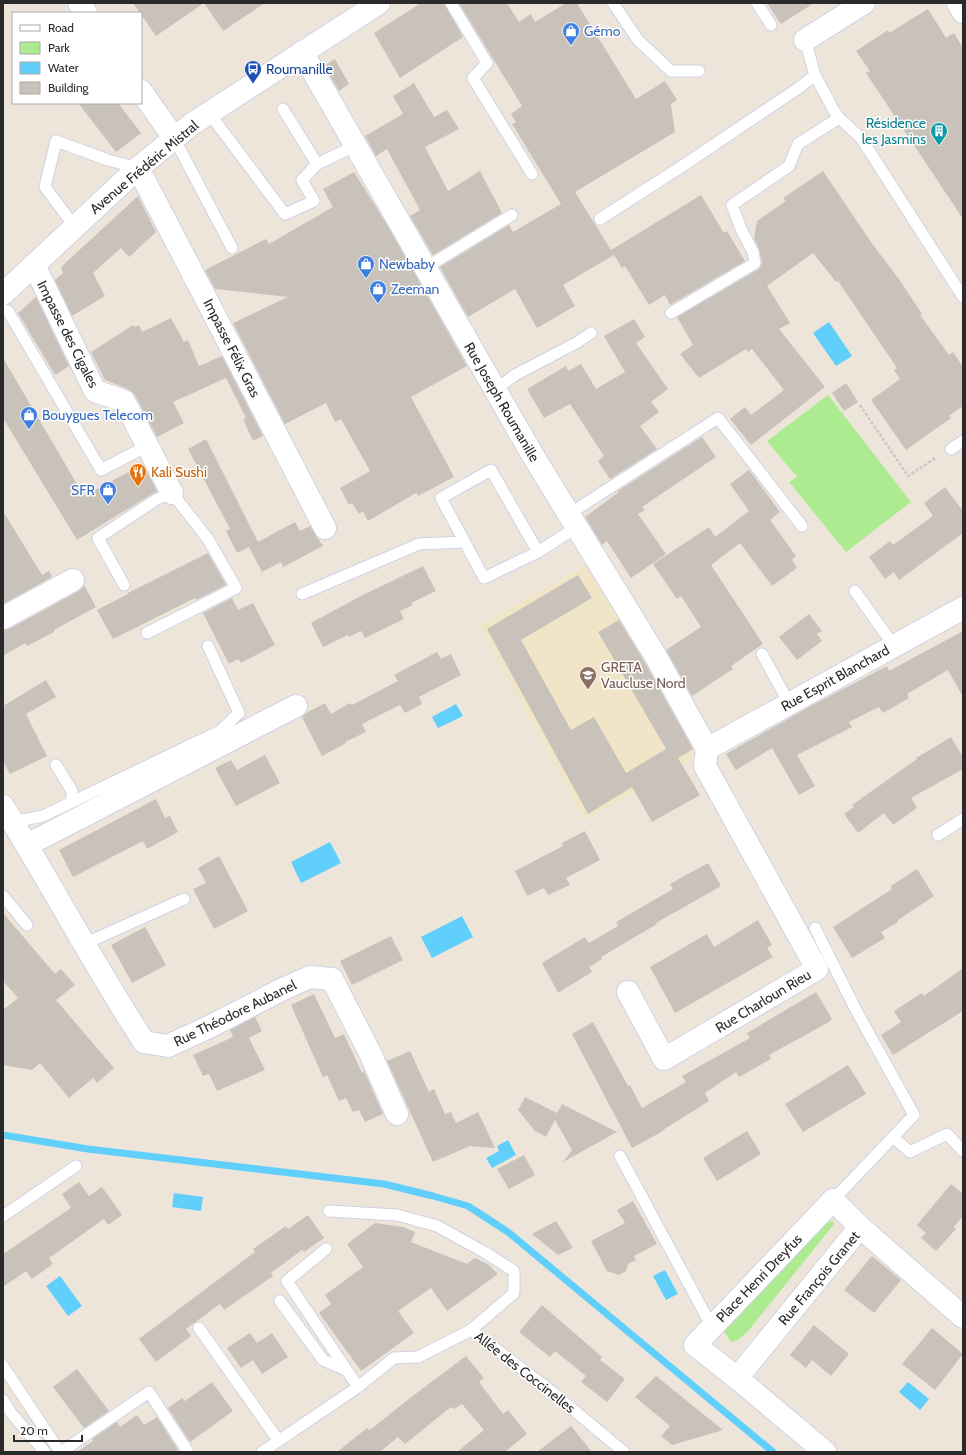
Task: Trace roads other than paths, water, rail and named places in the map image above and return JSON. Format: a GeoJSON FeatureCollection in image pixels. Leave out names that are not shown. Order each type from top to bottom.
{"type":"FeatureCollection","features":[{"type":"Feature","properties":{"kind":"street"},"geometry":{"type":"LineString","coordinates":[[79,3],[85,12]]}},
{"type":"Feature","properties":{"kind":"street","name":"Avenue Frédéric Mistral"},"geometry":{"type":"LineString","coordinates":[[3,294],[138,168],[174,138],[209,113],[379,3]]}},
{"type":"Feature","properties":{"kind":"street"},"geometry":{"type":"LineString","coordinates":[[804,40],[864,3]]}},
{"type":"Feature","properties":{"kind":"street"},"geometry":{"type":"LineString","coordinates":[[958,3],[963,12]]}},
{"type":"Feature","properties":{"kind":"street","name":"Rue Joseph Roumanille"},"geometry":{"type":"LineString","coordinates":[[302,52],[495,390],[655,655],[707,749]]}},
{"type":"Feature","properties":{"kind":"street"},"geometry":{"type":"LineString","coordinates":[[142,92],[174,138]]}},
{"type":"Feature","properties":{"kind":"street","name":"Impasse Félix Gras"},"geometry":{"type":"LineString","coordinates":[[138,168],[325,528]]}},
{"type":"Feature","properties":{"kind":"street","name":"Impasse des Cigales"},"geometry":{"type":"LineString","coordinates":[[34,265],[95,391],[124,401],[172,493]]}},
{"type":"Feature","properties":{"kind":"street"},"geometry":{"type":"LineString","coordinates":[[3,618],[73,580]]}},
{"type":"Feature","properties":{"kind":"street","name":"Rue Esprit Blanchard"},"geometry":{"type":"LineString","coordinates":[[707,749],[963,608]]}},
{"type":"Feature","properties":{"kind":"street"},"geometry":{"type":"LineString","coordinates":[[27,845],[296,706]]}},
{"type":"Feature","properties":{"kind":"street","name":"Rue Charloun Rieu"},"geometry":{"type":"LineString","coordinates":[[628,992],[664,1059],[817,969],[705,766],[707,749]]}},
{"type":"Feature","properties":{"kind":"street","name":"Rue Théodore Aubanel"},"geometry":{"type":"LineString","coordinates":[[8,814],[119,1004],[144,1042],[168,1046],[310,977],[332,979],[370,1053],[397,1114]]}},
{"type":"Feature","properties":{"kind":"street"},"geometry":{"type":"LineString","coordinates":[[833,1200],[860,1227]]}},
{"type":"Feature","properties":{"kind":"street","name":"Place Henri Dreyfus"},"geometry":{"type":"LineString","coordinates":[[737,1378],[695,1345],[833,1200]]}},
{"type":"Feature","properties":{"kind":"street","name":"Rue François Granet"},"geometry":{"type":"LineString","coordinates":[[737,1378],[860,1227],[963,1317]]}},
{"type":"Feature","properties":{"kind":"street"},"geometry":{"type":"LineString","coordinates":[[737,1378],[824,1452]]}},
{"type":"Feature","properties":{"kind":"lane"},"geometry":{"type":"LineString","coordinates":[[451,3],[487,63],[472,78],[532,174]]}},
{"type":"Feature","properties":{"kind":"lane"},"geometry":{"type":"LineString","coordinates":[[613,3],[638,40],[671,71],[699,71]]}},
{"type":"Feature","properties":{"kind":"lane"},"geometry":{"type":"LineString","coordinates":[[757,3],[771,25]]}},
{"type":"Feature","properties":{"kind":"lane"},"geometry":{"type":"LineString","coordinates":[[804,40],[815,75],[838,118],[861,138],[963,297]]}},
{"type":"Feature","properties":{"kind":"lane"},"geometry":{"type":"LineString","coordinates":[[600,219],[684,165],[800,87],[815,75]]}},
{"type":"Feature","properties":{"kind":"lane"},"geometry":{"type":"LineString","coordinates":[[283,109],[317,164]]}},
{"type":"Feature","properties":{"kind":"lane"},"geometry":{"type":"LineString","coordinates":[[209,113],[285,214],[314,201],[302,180],[317,164],[355,146]]}},
{"type":"Feature","properties":{"kind":"lane"},"geometry":{"type":"LineString","coordinates":[[671,313],[755,263],[754,252],[741,229],[732,205],[789,166],[798,144],[838,118]]}},
{"type":"Feature","properties":{"kind":"lane"},"geometry":{"type":"LineString","coordinates":[[174,138],[232,248]]}},
{"type":"Feature","properties":{"kind":"lane"},"geometry":{"type":"LineString","coordinates":[[75,227],[45,187],[56,141],[108,160],[138,168]]}},
{"type":"Feature","properties":{"kind":"lane"},"geometry":{"type":"LineString","coordinates":[[425,268],[512,215]]}},
{"type":"Feature","properties":{"kind":"lane"},"geometry":{"type":"LineString","coordinates":[[3,309],[8,311],[101,470],[147,446]]}},
{"type":"Feature","properties":{"kind":"lane"},"geometry":{"type":"LineString","coordinates":[[495,390],[515,375],[576,343],[591,333]]}},
{"type":"Feature","properties":{"kind":"lane"},"geometry":{"type":"LineString","coordinates":[[538,552],[490,470],[441,498],[484,578],[538,552],[573,521],[718,418],[802,526]]}},
{"type":"Feature","properties":{"kind":"lane"},"geometry":{"type":"LineString","coordinates":[[951,448],[963,441]]}},
{"type":"Feature","properties":{"kind":"lane"},"geometry":{"type":"LineString","coordinates":[[124,585],[98,538],[157,499],[172,493],[208,539],[236,588],[146,633]]}},
{"type":"Feature","properties":{"kind":"lane"},"geometry":{"type":"LineString","coordinates":[[302,594],[419,544],[465,542]]}},
{"type":"Feature","properties":{"kind":"lane"},"geometry":{"type":"LineString","coordinates":[[855,591],[894,646]]}},
{"type":"Feature","properties":{"kind":"lane"},"geometry":{"type":"LineString","coordinates":[[8,814],[43,816],[220,731],[239,713],[208,646]]}},
{"type":"Feature","properties":{"kind":"lane"},"geometry":{"type":"LineString","coordinates":[[762,654],[789,704]]}},
{"type":"Feature","properties":{"kind":"lane"},"geometry":{"type":"LineString","coordinates":[[56,764],[72,791],[72,802]]}},
{"type":"Feature","properties":{"kind":"lane"},"geometry":{"type":"LineString","coordinates":[[938,835],[963,819]]}},
{"type":"Feature","properties":{"kind":"lane"},"geometry":{"type":"LineString","coordinates":[[3,896],[26,925]]}},
{"type":"Feature","properties":{"kind":"lane"},"geometry":{"type":"LineString","coordinates":[[84,944],[184,898]]}},
{"type":"Feature","properties":{"kind":"lane"},"geometry":{"type":"LineString","coordinates":[[815,928],[857,1012],[914,1115],[833,1200]]}},
{"type":"Feature","properties":{"kind":"lane"},"geometry":{"type":"LineString","coordinates":[[893,1138],[910,1152],[947,1134],[963,1151]]}},
{"type":"Feature","properties":{"kind":"lane"},"geometry":{"type":"LineString","coordinates":[[620,1156],[712,1327]]}},
{"type":"Feature","properties":{"kind":"lane"},"geometry":{"type":"LineString","coordinates":[[3,1216],[76,1166]]}},
{"type":"Feature","properties":{"kind":"lane"},"geometry":{"type":"LineString","coordinates":[[329,1211],[397,1215],[437,1226],[486,1253],[514,1271],[514,1293],[471,1330]]}},
{"type":"Feature","properties":{"kind":"lane"},"geometry":{"type":"LineString","coordinates":[[326,1249],[287,1281],[358,1387]]}},
{"type":"Feature","properties":{"kind":"lane"},"geometry":{"type":"LineString","coordinates":[[280,1301],[323,1360],[347,1370]]}},
{"type":"Feature","properties":{"kind":"lane"},"geometry":{"type":"LineString","coordinates":[[199,1328],[278,1440]]}},
{"type":"Feature","properties":{"kind":"lane","name":"Allée des Coccinelles"},"geometry":{"type":"LineString","coordinates":[[262,1452],[358,1387],[394,1358],[418,1357],[471,1330],[546,1387],[624,1452]]}},
{"type":"Feature","properties":{"kind":"lane"},"geometry":{"type":"LineString","coordinates":[[3,1366],[50,1439],[61,1452],[148,1392],[188,1452]]}},
{"type":"Feature","properties":{"kind":"lane"},"geometry":{"type":"LineString","coordinates":[[3,1400],[11,1414],[45,1452],[50,1439]]}},
{"type":"Feature","properties":{"kind":"water"},"geometry":{"type":"Polygon","coordinates":[[[829,322],[852,356],[836,366],[813,333],[829,322]]]}},
{"type":"Feature","properties":{"kind":"water"},"geometry":{"type":"Polygon","coordinates":[[[456,704],[463,716],[438,728],[432,717],[456,704]]]}},
{"type":"Feature","properties":{"kind":"water"},"geometry":{"type":"Polygon","coordinates":[[[330,842],[341,863],[301,883],[291,862],[330,842]]]}},
{"type":"Feature","properties":{"kind":"water"},"geometry":{"type":"Polygon","coordinates":[[[462,916],[473,937],[432,958],[421,937],[462,916]]]}},
{"type":"Feature","properties":{"kind":"water"},"geometry":{"type":"Polygon","coordinates":[[[508,1140],[516,1155],[492,1168],[486,1158],[499,1151],[497,1146],[508,1140]]]}},
{"type":"Feature","properties":{"kind":"water"},"geometry":{"type":"Polygon","coordinates":[[[174,1193],[203,1197],[201,1211],[172,1207],[174,1193]]]}},
{"type":"Feature","properties":{"kind":"water"},"geometry":{"type":"Polygon","coordinates":[[[665,1270],[678,1294],[666,1300],[653,1276],[665,1270]]]}},
{"type":"Feature","properties":{"kind":"water"},"geometry":{"type":"Polygon","coordinates":[[[60,1276],[82,1306],[68,1316],[46,1286],[60,1276]]]}},
{"type":"Feature","properties":{"kind":"water"},"geometry":{"type":"Polygon","coordinates":[[[908,1382],[929,1399],[920,1410],[899,1392],[908,1382]]]}},
{"type":"Feature","properties":{"kind":"waterway"},"geometry":{"type":"LineString","coordinates":[[3,1135],[88,1149],[384,1184],[468,1206],[508,1232],[773,1452]]}},
{"type":"Feature","properties":{"kind":"place","name":"Gémo"},"geometry":{"type":"Point","coordinates":[571,46]}},
{"type":"Feature","properties":{"kind":"place","name":"Roumanille"},"geometry":{"type":"Point","coordinates":[253,84]}},
{"type":"Feature","properties":{"kind":"place","name":"Résidence les Jasmins"},"geometry":{"type":"Point","coordinates":[939,146]}},
{"type":"Feature","properties":{"kind":"place","name":"Newbaby"},"geometry":{"type":"Point","coordinates":[366,279]}},
{"type":"Feature","properties":{"kind":"place","name":"Zeeman"},"geometry":{"type":"Point","coordinates":[378,304]}},
{"type":"Feature","properties":{"kind":"place","name":"Bouygues Telecom"},"geometry":{"type":"Point","coordinates":[29,430]}},
{"type":"Feature","properties":{"kind":"place","name":"Kali Sushi"},"geometry":{"type":"Point","coordinates":[138,487]}},
{"type":"Feature","properties":{"kind":"place","name":"SFR"},"geometry":{"type":"Point","coordinates":[108,505]}},
{"type":"Feature","properties":{"kind":"place","name":"GRETA Vaucluse Nord"},"geometry":{"type":"Point","coordinates":[588,690]}}]}
